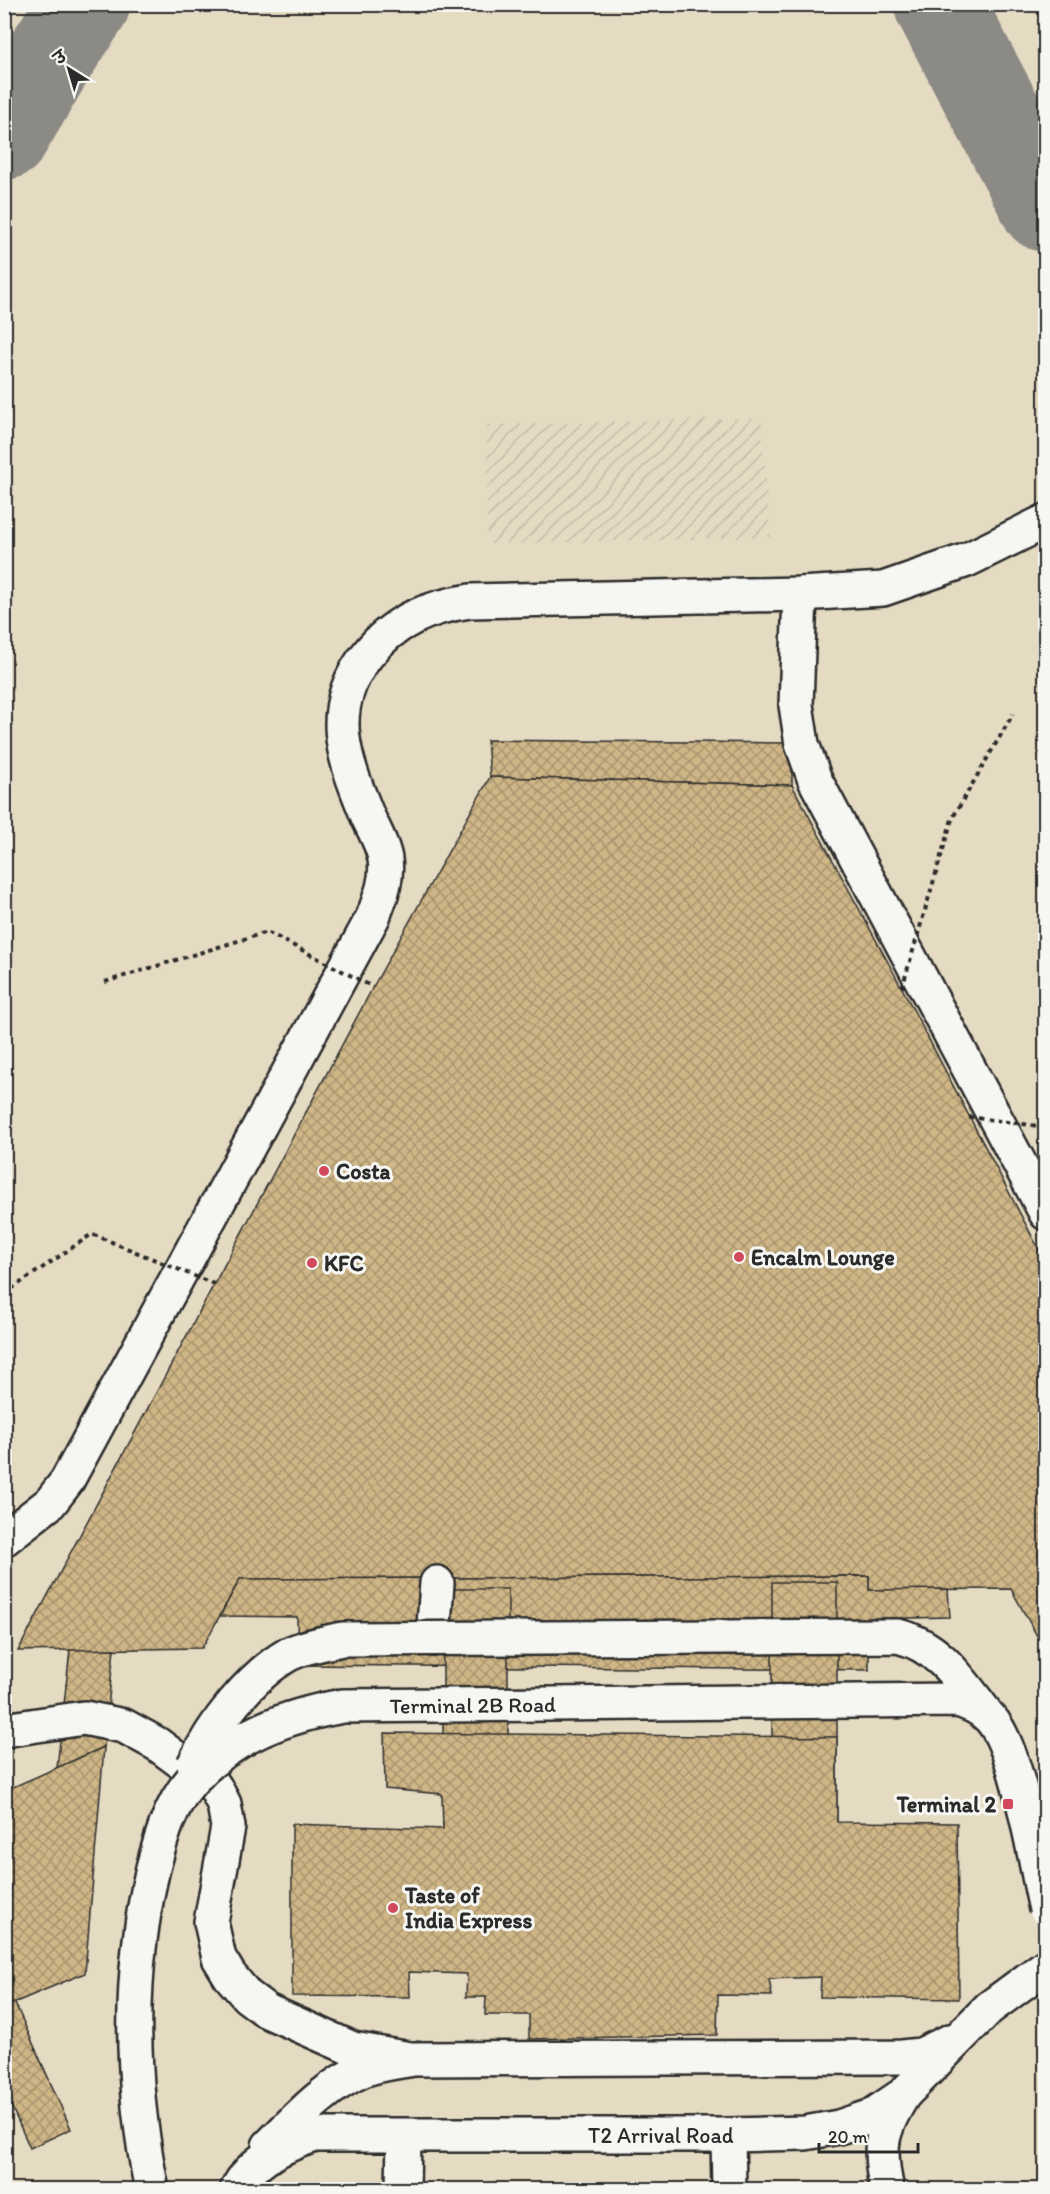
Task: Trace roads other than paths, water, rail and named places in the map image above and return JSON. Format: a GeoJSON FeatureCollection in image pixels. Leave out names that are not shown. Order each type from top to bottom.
{"type":"FeatureCollection","features":[{"type":"Feature","properties":{"kind":"main road"},"geometry":{"type":"LineString","coordinates":[[4,1539],[50,1503],[68,1481],[373,917],[384,886],[385,858],[347,763],[341,736],[342,709],[348,684],[378,642],[398,626],[424,611],[470,601],[800,594],[883,589],[967,560],[1046,521]]}},
{"type":"Feature","properties":{"kind":"main road"},"geometry":{"type":"LineString","coordinates":[[800,594],[796,705],[802,744],[815,780],[1046,1213]]}},
{"type":"Feature","properties":{"kind":"main road"},"geometry":{"type":"LineString","coordinates":[[433,1639],[437,1583]]}},
{"type":"Feature","properties":{"kind":"main road"},"geometry":{"type":"LineString","coordinates":[[174,1808],[203,1745],[250,1684],[290,1654],[342,1639],[898,1636],[916,1640],[933,1651],[990,1719]]}},
{"type":"Feature","properties":{"kind":"main road","name":"Terminal 2B Road"},"geometry":{"type":"LineString","coordinates":[[152,2190],[134,2041],[138,1949],[161,1837],[174,1808],[190,1782],[226,1748],[265,1727],[307,1712],[343,1706],[958,1700],[975,1706],[990,1719],[1013,1765],[1046,1909]]}},
{"type":"Feature","properties":{"kind":"main road"},"geometry":{"type":"LineString","coordinates":[[4,1730],[84,1718],[124,1726],[157,1744],[215,1787],[224,1804],[228,1827],[212,1922],[219,1958],[230,1976],[247,1996],[267,2011],[354,2049],[414,2059],[902,2057],[921,2055],[940,2047],[969,2028]]}},
{"type":"Feature","properties":{"kind":"main road","name":"T2 Arrival Road"},"geometry":{"type":"LineString","coordinates":[[239,2186],[262,2161],[287,2144],[315,2135],[728,2135],[805,2133],[839,2127],[872,2116],[903,2095],[988,2008],[1046,1966]]}},
{"type":"Feature","properties":{"kind":"main road"},"geometry":{"type":"LineString","coordinates":[[239,2186],[269,2146],[318,2100],[340,2083],[362,2070],[414,2059]]}},
{"type":"Feature","properties":{"kind":"main road"},"geometry":{"type":"LineString","coordinates":[[887,2190],[882,2168],[882,2143],[887,2121],[903,2095]]}},
{"type":"Feature","properties":{"kind":"main road"},"geometry":{"type":"LineString","coordinates":[[728,2135],[729,2190]]}},
{"type":"Feature","properties":{"kind":"main road"},"geometry":{"type":"LineString","coordinates":[[403,2190],[404,2136]]}},
{"type":"Feature","properties":{"kind":"place","name":"Costa"},"geometry":{"type":"Point","coordinates":[324,1171]}},
{"type":"Feature","properties":{"kind":"place","name":"Encalm Lounge"},"geometry":{"type":"Point","coordinates":[739,1257]}},
{"type":"Feature","properties":{"kind":"place","name":"KFC"},"geometry":{"type":"Point","coordinates":[312,1263]}},
{"type":"Feature","properties":{"kind":"place","name":"Terminal 2"},"geometry":{"type":"Point","coordinates":[1008,1804]}},
{"type":"Feature","properties":{"kind":"place","name":"Taste of India Express"},"geometry":{"type":"Point","coordinates":[393,1908]}}]}
